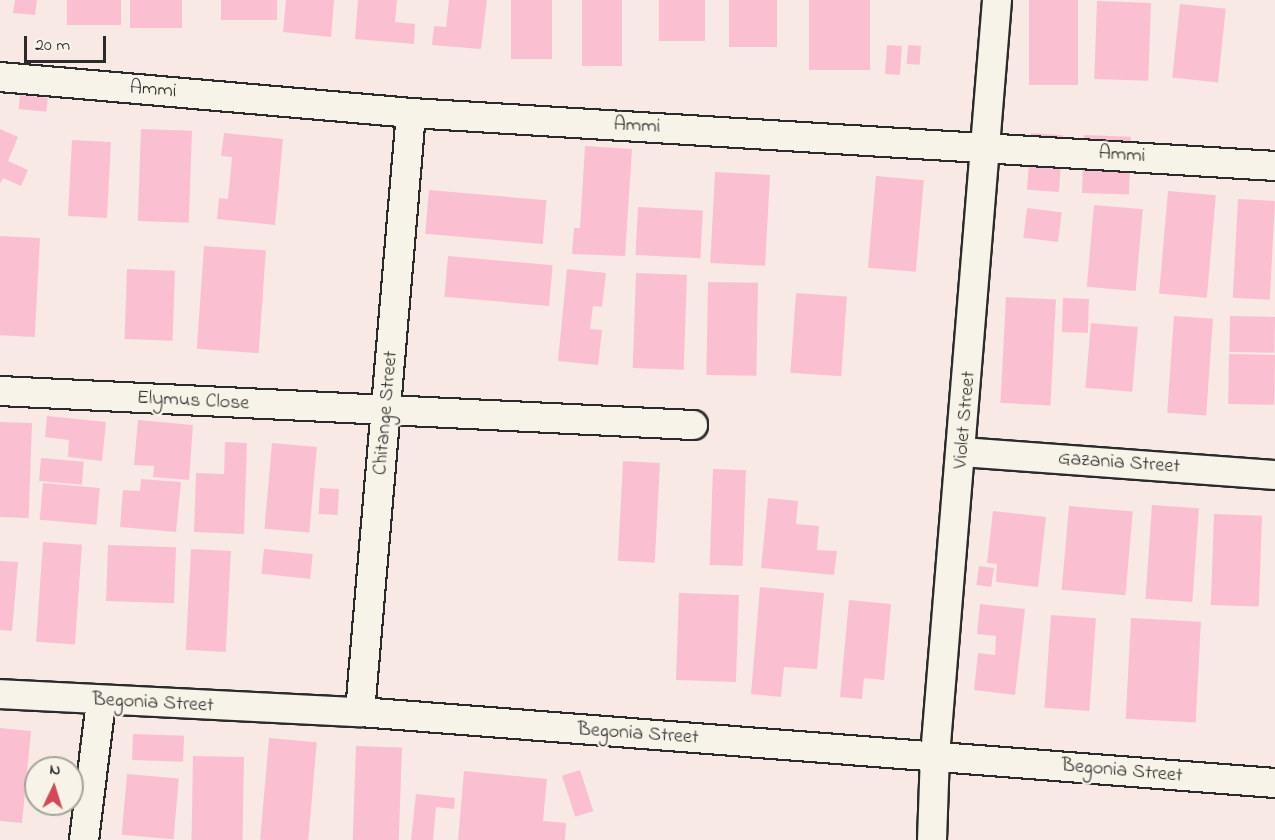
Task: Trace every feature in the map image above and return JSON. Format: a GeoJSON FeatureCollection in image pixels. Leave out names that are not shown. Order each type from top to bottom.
{"type":"FeatureCollection","features":[{"type":"Feature","properties":{"kind":"street","name":"Violet Street"},"geometry":{"type":"LineString","coordinates":[[932,840],[934,756],[988,146],[997,0]]}},
{"type":"Feature","properties":{"kind":"street","name":"Ammi"},"geometry":{"type":"LineString","coordinates":[[0,77],[411,113],[988,146],[1275,166]]}},
{"type":"Feature","properties":{"kind":"street","name":"Chitange Street"},"geometry":{"type":"LineString","coordinates":[[360,712],[411,113]]}},
{"type":"Feature","properties":{"kind":"street","name":"Elymus Close"},"geometry":{"type":"LineString","coordinates":[[0,391],[693,425]]}},
{"type":"Feature","properties":{"kind":"street","name":"Gazania Street"},"geometry":{"type":"LineString","coordinates":[[962,452],[1275,475]]}},
{"type":"Feature","properties":{"kind":"street","name":"Begonia Street"},"geometry":{"type":"LineString","coordinates":[[0,694],[100,701],[360,712],[1275,783]]}},
{"type":"Feature","properties":{"kind":"street"},"geometry":{"type":"LineString","coordinates":[[84,840],[100,701]]}},
{"type":"Feature","properties":{"kind":"building"},"geometry":{"type":"Polygon","coordinates":[[[15,0],[37,0],[35,15],[13,13],[15,0]]]}},
{"type":"Feature","properties":{"kind":"building"},"geometry":{"type":"Polygon","coordinates":[[[67,0],[121,0],[121,25],[67,25],[67,0]]]}},
{"type":"Feature","properties":{"kind":"building"},"geometry":{"type":"Polygon","coordinates":[[[130,0],[182,0],[182,28],[130,28],[130,0]]]}},
{"type":"Feature","properties":{"kind":"building"},"geometry":{"type":"Polygon","coordinates":[[[221,0],[277,0],[277,20],[221,20],[221,0]]]}},
{"type":"Feature","properties":{"kind":"building"},"geometry":{"type":"Polygon","coordinates":[[[286,0],[334,0],[331,37],[283,32],[286,0]]]}},
{"type":"Feature","properties":{"kind":"building"},"geometry":{"type":"Polygon","coordinates":[[[358,0],[397,0],[395,22],[415,24],[414,44],[355,39],[358,0]]]}},
{"type":"Feature","properties":{"kind":"building"},"geometry":{"type":"Polygon","coordinates":[[[449,0],[487,0],[481,49],[432,45],[434,26],[446,27],[449,0]]]}},
{"type":"Feature","properties":{"kind":"building"},"geometry":{"type":"Polygon","coordinates":[[[511,0],[552,0],[552,59],[511,59],[511,0]]]}},
{"type":"Feature","properties":{"kind":"building"},"geometry":{"type":"Polygon","coordinates":[[[582,0],[622,0],[622,66],[582,66],[582,0]]]}},
{"type":"Feature","properties":{"kind":"building"},"geometry":{"type":"Polygon","coordinates":[[[659,0],[705,0],[705,41],[659,41],[659,0]]]}},
{"type":"Feature","properties":{"kind":"building"},"geometry":{"type":"Polygon","coordinates":[[[729,0],[777,0],[777,47],[729,47],[729,0]]]}},
{"type":"Feature","properties":{"kind":"building"},"geometry":{"type":"Polygon","coordinates":[[[809,0],[870,0],[870,70],[809,70],[809,0]]]}},
{"type":"Feature","properties":{"kind":"building"},"geometry":{"type":"Polygon","coordinates":[[[1029,0],[1078,0],[1078,85],[1029,85],[1029,0]]]}},
{"type":"Feature","properties":{"kind":"building"},"geometry":{"type":"Polygon","coordinates":[[[1097,1],[1151,3],[1148,81],[1094,79],[1097,1]]]}},
{"type":"Feature","properties":{"kind":"building"},"geometry":{"type":"Polygon","coordinates":[[[1180,4],[1226,9],[1218,82],[1172,78],[1180,4]]]}},
{"type":"Feature","properties":{"kind":"building"},"geometry":{"type":"Polygon","coordinates":[[[887,45],[902,46],[900,75],[885,74],[887,45]]]}},
{"type":"Feature","properties":{"kind":"building"},"geometry":{"type":"Polygon","coordinates":[[[908,45],[921,46],[920,65],[907,64],[908,45]]]}},
{"type":"Feature","properties":{"kind":"building"},"geometry":{"type":"Polygon","coordinates":[[[20,95],[48,98],[46,112],[19,109],[20,95]]]}},
{"type":"Feature","properties":{"kind":"building"},"geometry":{"type":"Polygon","coordinates":[[[0,129],[18,137],[8,161],[28,170],[21,186],[3,178],[0,184],[0,129]]]}},
{"type":"Feature","properties":{"kind":"building"},"geometry":{"type":"Polygon","coordinates":[[[141,129],[192,131],[189,223],[138,221],[141,129]]]}},
{"type":"Feature","properties":{"kind":"building"},"geometry":{"type":"Polygon","coordinates":[[[224,133],[283,139],[275,225],[217,219],[219,198],[228,199],[232,157],[221,156],[224,133]]]}},
{"type":"Feature","properties":{"kind":"building"},"geometry":{"type":"Polygon","coordinates":[[[1031,133],[1063,135],[1059,192],[1027,190],[1031,133]]]}},
{"type":"Feature","properties":{"kind":"building"},"geometry":{"type":"Polygon","coordinates":[[[1084,135],[1131,137],[1129,195],[1082,193],[1084,135]]]}},
{"type":"Feature","properties":{"kind":"building"},"geometry":{"type":"Polygon","coordinates":[[[72,140],[111,142],[107,218],[68,216],[72,140]]]}},
{"type":"Feature","properties":{"kind":"building"},"geometry":{"type":"Polygon","coordinates":[[[585,146],[632,149],[625,256],[572,254],[574,228],[580,228],[585,146]]]}},
{"type":"Feature","properties":{"kind":"building"},"geometry":{"type":"Polygon","coordinates":[[[715,172],[770,175],[765,266],[710,263],[715,172]]]}},
{"type":"Feature","properties":{"kind":"building"},"geometry":{"type":"Polygon","coordinates":[[[876,176],[924,180],[916,272],[868,268],[876,176]]]}},
{"type":"Feature","properties":{"kind":"building"},"geometry":{"type":"Polygon","coordinates":[[[429,190],[547,200],[543,244],[425,234],[429,190]]]}},
{"type":"Feature","properties":{"kind":"building"},"geometry":{"type":"Polygon","coordinates":[[[1168,191],[1216,195],[1207,298],[1159,294],[1168,191]]]}},
{"type":"Feature","properties":{"kind":"building"},"geometry":{"type":"Polygon","coordinates":[[[1238,199],[1275,201],[1270,300],[1233,298],[1238,199]]]}},
{"type":"Feature","properties":{"kind":"building"},"geometry":{"type":"Polygon","coordinates":[[[1094,205],[1143,209],[1136,291],[1087,287],[1094,205]]]}},
{"type":"Feature","properties":{"kind":"building"},"geometry":{"type":"Polygon","coordinates":[[[638,207],[703,210],[700,258],[635,255],[638,207]]]}},
{"type":"Feature","properties":{"kind":"building"},"geometry":{"type":"Polygon","coordinates":[[[1027,208],[1062,212],[1058,242],[1023,238],[1027,208]]]}},
{"type":"Feature","properties":{"kind":"building"},"geometry":{"type":"Polygon","coordinates":[[[0,236],[40,238],[35,337],[0,335],[0,236]]]}},
{"type":"Feature","properties":{"kind":"building"},"geometry":{"type":"Polygon","coordinates":[[[204,246],[266,250],[259,353],[197,349],[204,246]]]}},
{"type":"Feature","properties":{"kind":"building"},"geometry":{"type":"Polygon","coordinates":[[[448,256],[553,265],[549,306],[444,297],[448,256]]]}},
{"type":"Feature","properties":{"kind":"building"},"geometry":{"type":"Polygon","coordinates":[[[127,269],[175,271],[173,341],[125,339],[127,269]]]}},
{"type":"Feature","properties":{"kind":"building"},"geometry":{"type":"Polygon","coordinates":[[[567,269],[606,273],[602,307],[593,306],[590,329],[602,330],[598,365],[558,361],[567,269]]]}},
{"type":"Feature","properties":{"kind":"building"},"geometry":{"type":"Polygon","coordinates":[[[636,273],[687,275],[684,370],[633,368],[636,273]]]}},
{"type":"Feature","properties":{"kind":"building"},"geometry":{"type":"Polygon","coordinates":[[[708,282],[758,283],[756,376],[706,375],[708,282]]]}},
{"type":"Feature","properties":{"kind":"building"},"geometry":{"type":"Polygon","coordinates":[[[796,293],[847,297],[841,376],[790,373],[796,293]]]}},
{"type":"Feature","properties":{"kind":"building"},"geometry":{"type":"Polygon","coordinates":[[[1006,297],[1056,300],[1050,405],[1000,403],[1006,297]]]}},
{"type":"Feature","properties":{"kind":"building"},"geometry":{"type":"Polygon","coordinates":[[[1063,298],[1089,299],[1088,333],[1062,332],[1063,298]]]}},
{"type":"Feature","properties":{"kind":"building"},"geometry":{"type":"Polygon","coordinates":[[[1174,316],[1213,319],[1206,415],[1167,413],[1174,316]]]}},
{"type":"Feature","properties":{"kind":"building"},"geometry":{"type":"Polygon","coordinates":[[[1230,316],[1275,317],[1274,353],[1229,352],[1230,316]]]}},
{"type":"Feature","properties":{"kind":"building"},"geometry":{"type":"Polygon","coordinates":[[[1091,323],[1138,327],[1132,392],[1085,388],[1091,323]]]}},
{"type":"Feature","properties":{"kind":"building"},"geometry":{"type":"Polygon","coordinates":[[[1229,354],[1275,355],[1274,405],[1228,404],[1229,354]]]}},
{"type":"Feature","properties":{"kind":"building"},"geometry":{"type":"Polygon","coordinates":[[[47,416],[106,422],[102,461],[68,457],[69,440],[45,437],[47,416]]]}},
{"type":"Feature","properties":{"kind":"building"},"geometry":{"type":"Polygon","coordinates":[[[138,420],[193,425],[189,480],[153,477],[154,466],[134,465],[138,420]]]}},
{"type":"Feature","properties":{"kind":"building"},"geometry":{"type":"Polygon","coordinates":[[[0,422],[32,423],[29,518],[0,517],[0,422]]]}},
{"type":"Feature","properties":{"kind":"building"},"geometry":{"type":"Polygon","coordinates":[[[225,442],[247,443],[244,534],[194,532],[196,473],[224,474],[225,442]]]}},
{"type":"Feature","properties":{"kind":"building"},"geometry":{"type":"Polygon","coordinates":[[[272,443],[317,447],[309,533],[265,529],[272,443]]]}},
{"type":"Feature","properties":{"kind":"building"},"geometry":{"type":"Polygon","coordinates":[[[41,458],[84,462],[82,485],[39,481],[41,458]]]}},
{"type":"Feature","properties":{"kind":"building"},"geometry":{"type":"Polygon","coordinates":[[[623,461],[660,463],[655,563],[618,561],[623,461]]]}},
{"type":"Feature","properties":{"kind":"building"},"geometry":{"type":"Polygon","coordinates":[[[713,469],[746,470],[743,566],[710,565],[713,469]]]}},
{"type":"Feature","properties":{"kind":"building"},"geometry":{"type":"Polygon","coordinates":[[[141,479],[181,482],[176,532],[120,527],[123,490],[140,491],[141,479]]]}},
{"type":"Feature","properties":{"kind":"building"},"geometry":{"type":"Polygon","coordinates":[[[43,483],[100,488],[97,525],[40,520],[43,483]]]}},
{"type":"Feature","properties":{"kind":"building"},"geometry":{"type":"Polygon","coordinates":[[[320,488],[339,489],[338,515],[319,514],[320,488]]]}},
{"type":"Feature","properties":{"kind":"building"},"geometry":{"type":"Polygon","coordinates":[[[768,498],[798,501],[796,524],[819,526],[817,550],[837,551],[834,575],[761,568],[768,498]]]}},
{"type":"Feature","properties":{"kind":"building"},"geometry":{"type":"Polygon","coordinates":[[[1152,505],[1199,508],[1192,602],[1145,599],[1152,505]]]}},
{"type":"Feature","properties":{"kind":"building"},"geometry":{"type":"Polygon","coordinates":[[[1069,506],[1133,512],[1125,595],[1062,590],[1069,506]]]}},
{"type":"Feature","properties":{"kind":"building"},"geometry":{"type":"Polygon","coordinates":[[[993,511],[1046,517],[1038,587],[996,582],[997,564],[987,563],[993,511]]]}},
{"type":"Feature","properties":{"kind":"building"},"geometry":{"type":"Polygon","coordinates":[[[1214,514],[1262,516],[1259,607],[1211,605],[1214,514]]]}},
{"type":"Feature","properties":{"kind":"building"},"geometry":{"type":"Polygon","coordinates":[[[43,542],[82,545],[75,644],[36,642],[43,542]]]}},
{"type":"Feature","properties":{"kind":"building"},"geometry":{"type":"Polygon","coordinates":[[[108,545],[176,547],[174,603],[106,601],[108,545]]]}},
{"type":"Feature","properties":{"kind":"building"},"geometry":{"type":"Polygon","coordinates":[[[191,549],[231,551],[226,652],[186,650],[191,549]]]}},
{"type":"Feature","properties":{"kind":"building"},"geometry":{"type":"Polygon","coordinates":[[[264,549],[313,554],[310,579],[261,574],[264,549]]]}},
{"type":"Feature","properties":{"kind":"building"},"geometry":{"type":"Polygon","coordinates":[[[0,561],[18,562],[12,631],[0,630],[0,561]]]}},
{"type":"Feature","properties":{"kind":"building"},"geometry":{"type":"Polygon","coordinates":[[[979,566],[994,568],[991,587],[976,585],[979,566]]]}},
{"type":"Feature","properties":{"kind":"building"},"geometry":{"type":"Polygon","coordinates":[[[760,587],[824,593],[817,669],[784,667],[781,697],[751,694],[760,587]]]}},
{"type":"Feature","properties":{"kind":"building"},"geometry":{"type":"Polygon","coordinates":[[[679,593],[739,595],[736,682],[676,680],[679,593]]]}},
{"type":"Feature","properties":{"kind":"building"},"geometry":{"type":"Polygon","coordinates":[[[849,600],[891,604],[884,680],[864,678],[862,699],[840,697],[849,600]]]}},
{"type":"Feature","properties":{"kind":"building"},"geometry":{"type":"Polygon","coordinates":[[[980,604],[1025,609],[1015,695],[974,690],[978,653],[995,655],[996,636],[977,634],[980,604]]]}},
{"type":"Feature","properties":{"kind":"building"},"geometry":{"type":"Polygon","coordinates":[[[1051,615],[1096,618],[1089,711],[1045,708],[1051,615]]]}},
{"type":"Feature","properties":{"kind":"building"},"geometry":{"type":"Polygon","coordinates":[[[1131,618],[1201,622],[1196,723],[1126,719],[1131,618]]]}},
{"type":"Feature","properties":{"kind":"building"},"geometry":{"type":"Polygon","coordinates":[[[0,728],[31,731],[29,756],[24,756],[22,823],[0,821],[0,728]]]}},
{"type":"Feature","properties":{"kind":"building"},"geometry":{"type":"Polygon","coordinates":[[[133,734],[184,736],[183,762],[132,760],[133,734]]]}},
{"type":"Feature","properties":{"kind":"building"},"geometry":{"type":"Polygon","coordinates":[[[269,738],[317,742],[308,840],[260,840],[269,738]]]}},
{"type":"Feature","properties":{"kind":"building"},"geometry":{"type":"Polygon","coordinates":[[[356,746],[402,748],[399,840],[353,840],[356,746]]]}},
{"type":"Feature","properties":{"kind":"building"},"geometry":{"type":"Polygon","coordinates":[[[193,756],[244,757],[243,840],[192,840],[193,756]]]}},
{"type":"Feature","properties":{"kind":"building"},"geometry":{"type":"Polygon","coordinates":[[[580,770],[593,811],[575,817],[562,776],[580,770]]]}},
{"type":"Feature","properties":{"kind":"building"},"geometry":{"type":"Polygon","coordinates":[[[464,771],[547,779],[543,821],[566,823],[565,840],[458,840],[464,771]]]}},
{"type":"Feature","properties":{"kind":"building"},"geometry":{"type":"Polygon","coordinates":[[[127,774],[179,779],[173,839],[122,835],[127,774]]]}},
{"type":"Feature","properties":{"kind":"building"},"geometry":{"type":"Polygon","coordinates":[[[416,794],[455,798],[454,809],[436,807],[433,840],[411,840],[416,794]]]}}]}
